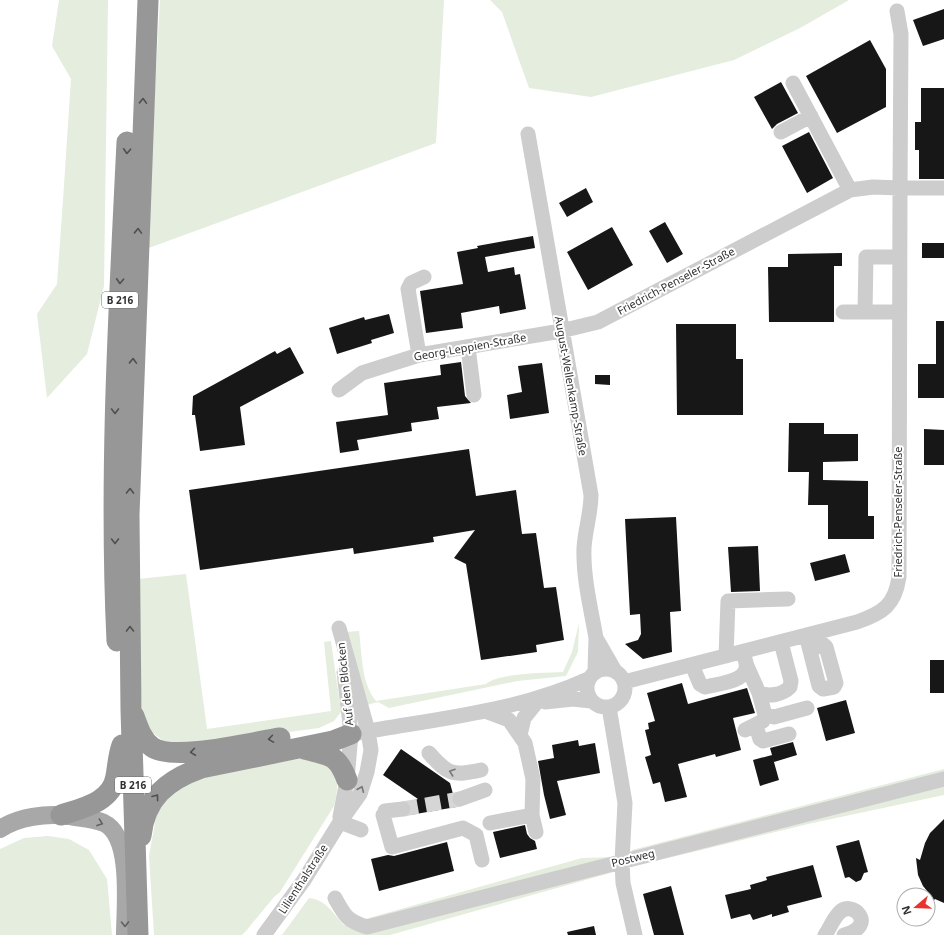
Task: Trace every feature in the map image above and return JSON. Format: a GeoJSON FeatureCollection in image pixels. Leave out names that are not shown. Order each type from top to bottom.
{"type":"FeatureCollection","features":[{"type":"Feature","properties":{"kind":"highway","name":"B 216"},"geometry":{"type":"LineString","coordinates":[[135,0],[115,399],[115,601],[122,745],[130,858],[138,935]]}},
{"type":"Feature","properties":{"kind":"highway","name":"B 216"},"geometry":{"type":"LineString","coordinates":[[130,858],[130,484],[148,0]]}},
{"type":"Feature","properties":{"kind":"highway"},"geometry":{"type":"LineString","coordinates":[[131,710],[144,740],[153,748],[168,753],[190,753],[335,729],[359,733]]}},
{"type":"Feature","properties":{"kind":"highway"},"geometry":{"type":"LineString","coordinates":[[130,858],[140,847],[142,826],[148,809],[157,794],[169,783],[184,774],[201,768],[333,742],[359,733]]}},
{"type":"Feature","properties":{"kind":"highway"},"geometry":{"type":"LineString","coordinates":[[61,815],[93,805],[111,789],[116,778],[118,754],[122,745]]}},
{"type":"Feature","properties":{"kind":"highway"},"geometry":{"type":"LineString","coordinates":[[300,748],[324,753],[332,758],[341,766],[348,780]]}},
{"type":"Feature","properties":{"kind":"main road"},"geometry":{"type":"LineString","coordinates":[[0,828],[10,823],[30,818],[61,815],[104,824],[118,838],[130,858]]}},
{"type":"Feature","properties":{"kind":"main road","name":"B 216"},"geometry":{"type":"LineString","coordinates":[[125,935],[130,858]]}},
{"type":"Feature","properties":{"kind":"street","name":"Friedrich-Penseler-Straße"},"geometry":{"type":"LineString","coordinates":[[624,682],[726,656],[745,659],[781,642],[808,642],[872,617],[890,603],[897,592],[899,569],[901,34],[897,11]]}},
{"type":"Feature","properties":{"kind":"street"},"geometry":{"type":"LineString","coordinates":[[793,83],[850,190]]}},
{"type":"Feature","properties":{"kind":"street"},"geometry":{"type":"LineString","coordinates":[[781,132],[811,116]]}},
{"type":"Feature","properties":{"kind":"street","name":"August-Wellenkamp-Straße"},"geometry":{"type":"LineString","coordinates":[[528,134],[561,331],[591,496],[591,507],[584,547],[584,563],[596,638],[591,675]]}},
{"type":"Feature","properties":{"kind":"street","name":"Friedrich-Penseler-Straße"},"geometry":{"type":"LineString","coordinates":[[561,331],[598,322],[850,190],[873,187],[900,188]]}},
{"type":"Feature","properties":{"kind":"street"},"geometry":{"type":"LineString","coordinates":[[900,188],[944,188]]}},
{"type":"Feature","properties":{"kind":"street"},"geometry":{"type":"LineString","coordinates":[[865,312],[866,257],[899,257]]}},
{"type":"Feature","properties":{"kind":"street"},"geometry":{"type":"LineString","coordinates":[[419,355],[408,289],[411,283],[424,278]]}},
{"type":"Feature","properties":{"kind":"street"},"geometry":{"type":"LineString","coordinates":[[843,312],[899,312]]}},
{"type":"Feature","properties":{"kind":"street","name":"Georg-Leppien-Straße"},"geometry":{"type":"LineString","coordinates":[[339,390],[362,373],[419,355],[561,331]]}},
{"type":"Feature","properties":{"kind":"street"},"geometry":{"type":"LineString","coordinates":[[468,346],[474,395]]}},
{"type":"Feature","properties":{"kind":"street"},"geometry":{"type":"LineString","coordinates":[[726,656],[728,601],[788,598]]}},
{"type":"Feature","properties":{"kind":"street","name":"Auf den Blöcken"},"geometry":{"type":"LineString","coordinates":[[359,733],[339,628],[359,733]]}},
{"type":"Feature","properties":{"kind":"street","name":"August-Wellenkamp-Straße"},"geometry":{"type":"LineString","coordinates":[[596,638],[615,671]]}},
{"type":"Feature","properties":{"kind":"street"},"geometry":{"type":"LineString","coordinates":[[759,694],[771,695],[786,691],[790,687],[790,674],[781,642]]}},
{"type":"Feature","properties":{"kind":"street"},"geometry":{"type":"LineString","coordinates":[[692,665],[700,684],[705,687],[741,678],[746,672],[745,659]]}},
{"type":"Feature","properties":{"kind":"street"},"geometry":{"type":"LineString","coordinates":[[745,659],[759,694],[755,723],[760,739],[763,741],[789,734]]}},
{"type":"Feature","properties":{"kind":"street","name":"Auf den Blöcken"},"geometry":{"type":"LineString","coordinates":[[359,733],[508,706],[571,687],[591,675],[608,668],[615,671]]}},
{"type":"Feature","properties":{"kind":"street"},"geometry":{"type":"LineString","coordinates":[[615,671],[624,682],[624,695],[615,705],[609,707],[625,803],[622,861],[624,889],[635,935]]}},
{"type":"Feature","properties":{"kind":"street"},"geometry":{"type":"LineString","coordinates":[[591,675],[586,691],[592,701]]}},
{"type":"Feature","properties":{"kind":"street","name":"Auf den Blöcken"},"geometry":{"type":"LineString","coordinates":[[508,706],[573,699],[592,701],[603,707],[609,707]]}},
{"type":"Feature","properties":{"kind":"street"},"geometry":{"type":"LineString","coordinates":[[520,735],[524,718],[536,703]]}},
{"type":"Feature","properties":{"kind":"street"},"geometry":{"type":"LineString","coordinates":[[755,723],[807,708]]}},
{"type":"Feature","properties":{"kind":"street"},"geometry":{"type":"LineString","coordinates":[[485,711],[509,720],[525,743],[533,779],[532,815],[536,832]]}},
{"type":"Feature","properties":{"kind":"street","name":"Lilienthalstraße"},"geometry":{"type":"LineString","coordinates":[[340,822],[359,733]]}},
{"type":"Feature","properties":{"kind":"street","name":"Lilienthalstraße"},"geometry":{"type":"LineString","coordinates":[[264,935],[304,880],[340,822],[360,794],[368,772],[371,750],[359,733]]}},
{"type":"Feature","properties":{"kind":"street"},"geometry":{"type":"LineString","coordinates":[[429,753],[441,767],[450,773],[459,774],[481,770]]}},
{"type":"Feature","properties":{"kind":"street","name":"Postweg"},"geometry":{"type":"LineString","coordinates":[[335,898],[345,917],[354,923],[367,927],[944,778]]}},
{"type":"Feature","properties":{"kind":"street"},"geometry":{"type":"LineString","coordinates":[[460,799],[485,790]]}},
{"type":"Feature","properties":{"kind":"street"},"geometry":{"type":"LineString","coordinates":[[403,809],[384,813],[392,847],[463,828],[476,835],[482,860]]}},
{"type":"Feature","properties":{"kind":"street"},"geometry":{"type":"LineString","coordinates":[[490,823],[532,815]]}},
{"type":"Feature","properties":{"kind":"street"},"geometry":{"type":"LineString","coordinates":[[340,822],[361,830]]}},
{"type":"Feature","properties":{"kind":"street"},"geometry":{"type":"LineString","coordinates":[[825,935],[839,913],[846,908],[853,909],[859,913],[862,920],[860,927],[855,932],[844,935]]}},
{"type":"Feature","properties":{"kind":"green space"},"geometry":{"type":"Polygon","coordinates":[[[59,0],[108,0],[104,286],[87,354],[47,398],[37,314],[57,284],[71,79],[52,46],[59,0]]]}},
{"type":"Feature","properties":{"kind":"green space"},"geometry":{"type":"Polygon","coordinates":[[[160,0],[444,0],[436,143],[146,249],[160,0]]]}},
{"type":"Feature","properties":{"kind":"green space"},"geometry":{"type":"Polygon","coordinates":[[[490,0],[849,0],[802,27],[734,60],[591,97],[529,88],[502,12],[490,0]]]}},
{"type":"Feature","properties":{"kind":"green space"},"geometry":{"type":"Polygon","coordinates":[[[186,574],[207,729],[331,711],[324,642],[331,641],[341,712],[334,721],[319,728],[193,745],[165,742],[142,725],[138,579],[186,574]]]}},
{"type":"Feature","properties":{"kind":"green space"},"geometry":{"type":"Polygon","coordinates":[[[579,623],[578,652],[566,676],[517,681],[389,708],[378,702],[363,706],[346,632],[359,631],[367,686],[376,701],[486,684],[492,680],[511,676],[533,673],[563,672],[572,652],[579,623]]]}},
{"type":"Feature","properties":{"kind":"green space"},"geometry":{"type":"Polygon","coordinates":[[[311,757],[328,764],[336,775],[337,788],[334,806],[280,892],[274,897],[246,931],[242,935],[154,935],[149,856],[157,812],[175,789],[204,775],[311,757]]]}},
{"type":"Feature","properties":{"kind":"green space"},"geometry":{"type":"Polygon","coordinates":[[[944,769],[944,795],[808,824],[631,867],[632,850],[944,769]]]}},
{"type":"Feature","properties":{"kind":"green space"},"geometry":{"type":"Polygon","coordinates":[[[48,836],[69,839],[89,850],[107,879],[112,935],[0,935],[0,849],[24,838],[48,836]]]}},
{"type":"Feature","properties":{"kind":"green space"},"geometry":{"type":"Polygon","coordinates":[[[613,857],[614,872],[390,935],[282,935],[309,898],[321,902],[329,908],[344,925],[582,858],[613,857]]]}},
{"type":"Feature","properties":{"kind":"building"},"geometry":{"type":"Polygon","coordinates":[[[944,9],[944,39],[923,46],[913,20],[944,9]]]}},
{"type":"Feature","properties":{"kind":"building"},"geometry":{"type":"Polygon","coordinates":[[[870,40],[886,69],[886,107],[837,133],[806,76],[870,40]]]}},
{"type":"Feature","properties":{"kind":"building"},"geometry":{"type":"Polygon","coordinates":[[[781,82],[798,113],[777,124],[772,129],[754,97],[781,82]]]}},
{"type":"Feature","properties":{"kind":"building"},"geometry":{"type":"Polygon","coordinates":[[[921,88],[944,88],[944,179],[919,179],[919,150],[915,150],[915,122],[921,122],[921,88]]]}},
{"type":"Feature","properties":{"kind":"building"},"geometry":{"type":"Polygon","coordinates":[[[809,132],[833,178],[807,193],[782,146],[809,132]]]}},
{"type":"Feature","properties":{"kind":"building"},"geometry":{"type":"Polygon","coordinates":[[[586,188],[593,202],[567,217],[559,203],[586,188]]]}},
{"type":"Feature","properties":{"kind":"building"},"geometry":{"type":"Polygon","coordinates":[[[665,222],[683,254],[667,263],[649,231],[665,222]]]}},
{"type":"Feature","properties":{"kind":"building"},"geometry":{"type":"Polygon","coordinates":[[[612,227],[633,265],[588,290],[567,252],[612,227]]]}},
{"type":"Feature","properties":{"kind":"building"},"geometry":{"type":"Polygon","coordinates":[[[533,236],[535,248],[485,257],[488,272],[514,267],[515,275],[520,274],[526,309],[500,314],[499,306],[461,313],[463,328],[426,333],[420,291],[463,284],[457,252],[478,248],[477,246],[533,236]]]}},
{"type":"Feature","properties":{"kind":"building"},"geometry":{"type":"Polygon","coordinates":[[[922,243],[944,243],[944,258],[922,258],[922,243]]]}},
{"type":"Feature","properties":{"kind":"building"},"geometry":{"type":"Polygon","coordinates":[[[842,253],[842,266],[834,266],[834,322],[769,322],[768,267],[788,267],[788,254],[842,253]]]}},
{"type":"Feature","properties":{"kind":"building"},"geometry":{"type":"Polygon","coordinates":[[[389,314],[394,333],[371,340],[372,343],[337,354],[329,328],[364,317],[365,320],[389,314]]]}},
{"type":"Feature","properties":{"kind":"building"},"geometry":{"type":"Polygon","coordinates":[[[936,321],[944,321],[944,398],[918,398],[918,364],[936,364],[936,321]]]}},
{"type":"Feature","properties":{"kind":"building"},"geometry":{"type":"Polygon","coordinates":[[[676,324],[736,324],[736,359],[743,359],[743,415],[677,415],[676,324]]]}},
{"type":"Feature","properties":{"kind":"building"},"geometry":{"type":"Polygon","coordinates":[[[290,347],[304,373],[240,407],[245,445],[200,451],[195,415],[192,415],[193,396],[275,351],[277,354],[290,347]]]}},
{"type":"Feature","properties":{"kind":"building"},"geometry":{"type":"Polygon","coordinates":[[[461,362],[465,396],[471,403],[437,407],[439,419],[411,423],[412,431],[357,440],[359,450],[340,453],[336,422],[388,415],[384,383],[441,375],[440,365],[461,362]]]}},
{"type":"Feature","properties":{"kind":"building"},"geometry":{"type":"Polygon","coordinates":[[[542,363],[549,413],[510,419],[507,395],[522,392],[518,366],[542,363]]]}},
{"type":"Feature","properties":{"kind":"building"},"geometry":{"type":"Polygon","coordinates":[[[595,375],[610,375],[610,385],[595,384],[595,375]]]}},
{"type":"Feature","properties":{"kind":"building"},"geometry":{"type":"Polygon","coordinates":[[[789,423],[824,423],[824,434],[858,434],[858,461],[823,462],[823,480],[868,481],[868,516],[874,516],[874,539],[828,539],[828,505],[808,505],[809,472],[788,472],[789,423]]]}},
{"type":"Feature","properties":{"kind":"building"},"geometry":{"type":"Polygon","coordinates":[[[924,429],[944,430],[944,465],[924,465],[924,429]]]}},
{"type":"Feature","properties":{"kind":"building"},"geometry":{"type":"Polygon","coordinates":[[[469,449],[476,496],[516,490],[522,534],[536,533],[544,588],[556,587],[564,640],[536,645],[537,652],[481,660],[466,564],[454,558],[475,530],[433,537],[434,542],[354,554],[353,548],[200,570],[189,490],[469,449]]]}},
{"type":"Feature","properties":{"kind":"building"},"geometry":{"type":"Polygon","coordinates":[[[676,517],[681,611],[670,612],[672,652],[643,659],[625,644],[638,640],[641,634],[640,614],[630,615],[625,519],[676,517]]]}},
{"type":"Feature","properties":{"kind":"building"},"geometry":{"type":"Polygon","coordinates":[[[758,546],[760,591],[731,592],[728,547],[758,546]]]}},
{"type":"Feature","properties":{"kind":"building"},"geometry":{"type":"Polygon","coordinates":[[[845,554],[850,572],[815,581],[810,563],[845,554]]]}},
{"type":"Feature","properties":{"kind":"building"},"geometry":{"type":"Polygon","coordinates":[[[930,660],[944,660],[944,693],[930,693],[930,660]]]}},
{"type":"Feature","properties":{"kind":"building"},"geometry":{"type":"Polygon","coordinates":[[[682,683],[688,704],[747,688],[755,713],[733,718],[741,750],[716,757],[715,754],[678,764],[687,797],[665,802],[660,782],[653,784],[645,757],[651,755],[645,730],[649,729],[648,723],[655,721],[647,693],[682,683]]]}},
{"type":"Feature","properties":{"kind":"building"},"geometry":{"type":"Polygon","coordinates":[[[846,700],[855,733],[826,741],[817,708],[846,700]]]}},
{"type":"Feature","properties":{"kind":"building"},"geometry":{"type":"Polygon","coordinates":[[[578,740],[579,746],[595,743],[600,773],[557,781],[566,815],[550,819],[538,761],[554,758],[552,745],[578,740]]]}},
{"type":"Feature","properties":{"kind":"building"},"geometry":{"type":"Polygon","coordinates":[[[793,742],[797,755],[774,762],[770,748],[793,742]]]}},
{"type":"Feature","properties":{"kind":"building"},"geometry":{"type":"Polygon","coordinates":[[[401,749],[450,783],[453,794],[451,802],[456,807],[410,815],[412,808],[408,802],[418,799],[383,775],[401,749]]]}},
{"type":"Feature","properties":{"kind":"building"},"geometry":{"type":"Polygon","coordinates":[[[772,755],[779,780],[760,786],[753,760],[772,755]]]}},
{"type":"Feature","properties":{"kind":"building"},"geometry":{"type":"Polygon","coordinates":[[[944,819],[944,903],[936,899],[936,887],[924,887],[918,875],[916,858],[920,860],[925,843],[930,833],[944,819]]]}},
{"type":"Feature","properties":{"kind":"building"},"geometry":{"type":"Polygon","coordinates":[[[525,825],[527,834],[535,841],[537,849],[500,858],[493,832],[525,825]]]}},
{"type":"Feature","properties":{"kind":"building"},"geometry":{"type":"Polygon","coordinates":[[[859,840],[868,872],[864,873],[861,880],[856,882],[849,877],[845,878],[836,846],[859,840]]]}},
{"type":"Feature","properties":{"kind":"building"},"geometry":{"type":"Polygon","coordinates":[[[447,842],[454,871],[379,891],[371,859],[388,855],[394,856],[447,842]]]}},
{"type":"Feature","properties":{"kind":"building"},"geometry":{"type":"Polygon","coordinates":[[[813,865],[822,897],[787,906],[789,912],[772,917],[772,914],[753,920],[750,914],[731,919],[725,895],[751,889],[750,885],[767,880],[766,877],[813,865]]]}},
{"type":"Feature","properties":{"kind":"building"},"geometry":{"type":"Polygon","coordinates":[[[671,886],[684,935],[654,935],[643,894],[671,886]]]}},
{"type":"Feature","properties":{"kind":"building"},"geometry":{"type":"Polygon","coordinates":[[[594,926],[596,935],[568,935],[567,932],[594,926]]]}},
{"type":"Feature","properties":{"kind":"tunnel"},"geometry":{"type":"LineString","coordinates":[[403,809],[460,799]]}}]}
